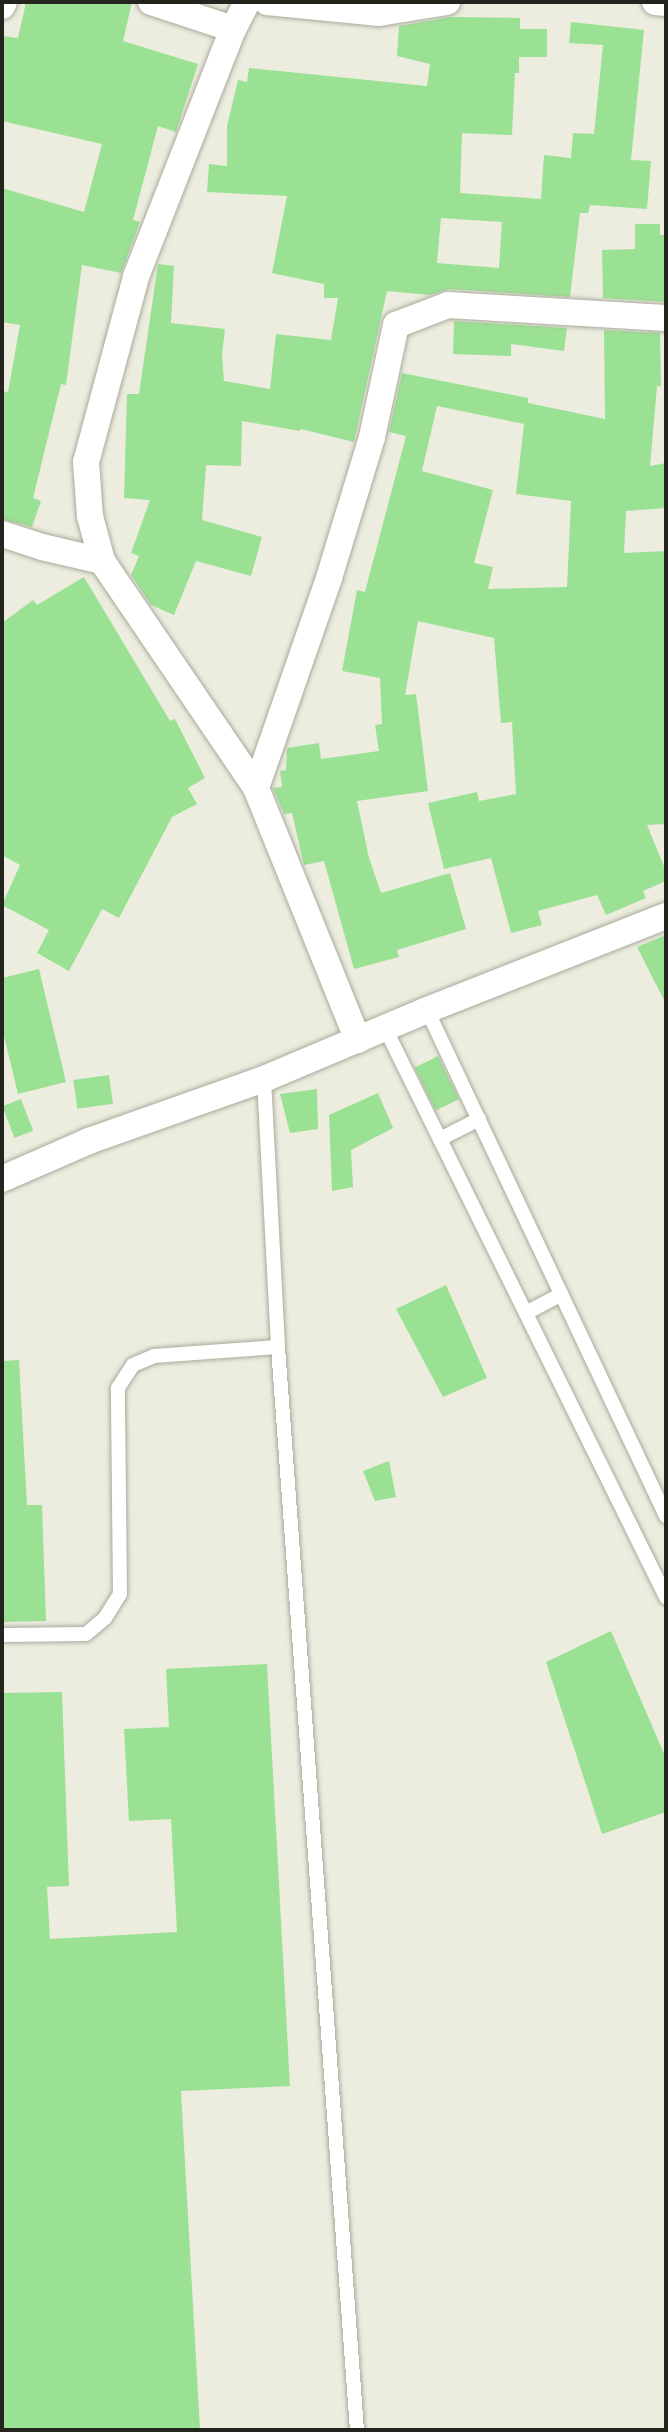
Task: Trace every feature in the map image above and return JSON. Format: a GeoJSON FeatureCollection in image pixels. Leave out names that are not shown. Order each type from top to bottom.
{"type":"FeatureCollection","features":[{"type":"Feature","properties":{"kind":"street"},"geometry":{"type":"LineString","coordinates":[[151,2],[233,29]]}},
{"type":"Feature","properties":{"kind":"street"},"geometry":{"type":"LineString","coordinates":[[247,2],[233,29],[136,276],[86,462],[90,516],[102,561],[256,788],[358,1040]]}},
{"type":"Feature","properties":{"kind":"street"},"geometry":{"type":"LineString","coordinates":[[267,2],[379,13],[447,2]]}},
{"type":"Feature","properties":{"kind":"street"},"geometry":{"type":"LineString","coordinates":[[655,2],[666,3]]}},
{"type":"Feature","properties":{"kind":"street"},"geometry":{"type":"LineString","coordinates":[[256,788],[349,514],[372,437],[396,325],[448,305],[666,318]]}},
{"type":"Feature","properties":{"kind":"street"},"geometry":{"type":"LineString","coordinates":[[2,534],[42,547],[102,561]]}},
{"type":"Feature","properties":{"kind":"street"},"geometry":{"type":"LineString","coordinates":[[2,1179],[89,1141],[264,1079],[427,1010],[666,916]]}},
{"type":"Feature","properties":{"kind":"lane"},"geometry":{"type":"LineString","coordinates":[[427,1010],[666,1516]]}},
{"type":"Feature","properties":{"kind":"lane"},"geometry":{"type":"LineString","coordinates":[[385,1028],[526,1313],[662,1577],[666,1597]]}},
{"type":"Feature","properties":{"kind":"lane"},"geometry":{"type":"LineString","coordinates":[[264,1079],[278,1347],[357,2430]]}},
{"type":"Feature","properties":{"kind":"lane"},"geometry":{"type":"LineString","coordinates":[[440,1139],[479,1119]]}},
{"type":"Feature","properties":{"kind":"lane"},"geometry":{"type":"LineString","coordinates":[[526,1313],[561,1294]]}},
{"type":"Feature","properties":{"kind":"lane"},"geometry":{"type":"LineString","coordinates":[[2,1635],[86,1634],[105,1618],[120,1594],[118,1388],[133,1365],[154,1356],[278,1347]]}},
{"type":"Feature","properties":{"kind":"building"},"geometry":{"type":"Polygon","coordinates":[[[26,2],[132,2],[123,41],[198,64],[176,132],[158,126],[133,220],[140,222],[121,273],[82,265],[66,385],[61,384],[33,498],[41,501],[32,527],[2,519],[2,391],[8,392],[20,325],[2,322],[2,188],[84,212],[102,144],[2,121],[2,36],[18,38],[26,2]]]}},
{"type":"Feature","properties":{"kind":"building"},"geometry":{"type":"Polygon","coordinates":[[[451,17],[520,18],[520,29],[547,29],[547,57],[519,57],[519,73],[515,73],[512,135],[462,133],[460,193],[541,199],[544,155],[571,158],[573,133],[594,134],[603,45],[569,43],[571,22],[644,30],[631,160],[651,161],[647,209],[590,205],[588,213],[580,213],[570,297],[449,289],[430,295],[387,291],[354,442],[301,429],[300,431],[242,421],[241,466],[206,465],[202,520],[262,537],[251,576],[196,561],[174,615],[151,605],[131,575],[139,556],[131,553],[150,500],[124,498],[127,394],[139,394],[158,264],[174,266],[171,323],[225,329],[222,355],[224,381],[270,389],[276,334],[331,340],[338,298],[324,298],[324,284],[272,273],[287,196],[207,192],[209,164],[227,166],[227,126],[238,80],[247,82],[249,68],[427,86],[430,64],[397,56],[399,26],[451,17]],[[441,218],[437,263],[499,268],[502,222],[441,218]]]}},
{"type":"Feature","properties":{"kind":"building"},"geometry":{"type":"Polygon","coordinates":[[[635,224],[660,224],[660,235],[666,235],[666,302],[603,298],[602,250],[635,249],[635,224]]]}},
{"type":"Feature","properties":{"kind":"building"},"geometry":{"type":"Polygon","coordinates":[[[454,321],[567,328],[564,351],[511,344],[511,356],[453,354],[454,321]]]}},
{"type":"Feature","properties":{"kind":"building"},"geometry":{"type":"Polygon","coordinates":[[[604,330],[660,333],[661,386],[657,386],[650,466],[666,463],[666,508],[626,511],[624,553],[666,551],[666,824],[647,825],[666,871],[666,881],[643,891],[646,898],[606,915],[597,895],[538,911],[542,925],[511,933],[491,858],[444,869],[428,803],[477,792],[479,801],[516,794],[512,722],[501,723],[494,638],[418,621],[405,695],[416,694],[428,791],[357,801],[369,858],[381,893],[450,873],[466,929],[397,950],[399,957],[354,969],[324,861],[304,865],[292,813],[284,814],[273,788],[282,787],[280,771],[286,770],[287,748],[319,743],[321,759],[379,751],[375,725],[382,724],[380,678],[342,671],[357,590],[365,592],[406,436],[389,432],[402,373],[528,398],[528,403],[605,419],[604,330]],[[437,406],[422,471],[493,490],[474,563],[493,567],[488,589],[567,587],[571,501],[516,494],[524,424],[437,406]]]}},
{"type":"Feature","properties":{"kind":"building"},"geometry":{"type":"Polygon","coordinates":[[[84,577],[170,721],[175,719],[205,778],[188,788],[197,804],[172,817],[119,918],[102,909],[69,971],[37,953],[49,930],[2,905],[20,865],[2,855],[2,623],[33,600],[37,605],[84,577]]]}},
{"type":"Feature","properties":{"kind":"building"},"geometry":{"type":"Polygon","coordinates":[[[666,935],[666,1004],[637,947],[666,935]]]}},
{"type":"Feature","properties":{"kind":"building"},"geometry":{"type":"Polygon","coordinates":[[[39,969],[66,1082],[18,1094],[2,1028],[2,978],[39,969]]]}},
{"type":"Feature","properties":{"kind":"building"},"geometry":{"type":"Polygon","coordinates":[[[438,1056],[459,1099],[436,1111],[415,1067],[438,1056]]]}},
{"type":"Feature","properties":{"kind":"building"},"geometry":{"type":"Polygon","coordinates":[[[109,1075],[113,1104],[77,1109],[73,1080],[109,1075]]]}},
{"type":"Feature","properties":{"kind":"building"},"geometry":{"type":"Polygon","coordinates":[[[317,1089],[318,1129],[290,1133],[280,1094],[317,1089]]]}},
{"type":"Feature","properties":{"kind":"building"},"geometry":{"type":"Polygon","coordinates":[[[378,1093],[393,1128],[351,1150],[353,1187],[332,1191],[329,1115],[378,1093]]]}},
{"type":"Feature","properties":{"kind":"building"},"geometry":{"type":"Polygon","coordinates":[[[21,1099],[33,1131],[15,1138],[2,1106],[21,1099]]]}},
{"type":"Feature","properties":{"kind":"building"},"geometry":{"type":"Polygon","coordinates":[[[446,1285],[487,1378],[443,1397],[396,1309],[446,1285]]]}},
{"type":"Feature","properties":{"kind":"building"},"geometry":{"type":"Polygon","coordinates":[[[19,1360],[27,1505],[42,1505],[46,1621],[2,1622],[2,1361],[19,1360]]]}},
{"type":"Feature","properties":{"kind":"building"},"geometry":{"type":"Polygon","coordinates":[[[389,1461],[396,1497],[375,1501],[363,1471],[389,1461]]]}},
{"type":"Feature","properties":{"kind":"building"},"geometry":{"type":"Polygon","coordinates":[[[611,1631],[666,1758],[666,1812],[602,1834],[546,1662],[611,1631]]]}},
{"type":"Feature","properties":{"kind":"building"},"geometry":{"type":"Polygon","coordinates":[[[267,1664],[290,2086],[181,2091],[200,2430],[2,2430],[2,1693],[62,1692],[69,1886],[47,1887],[50,1939],[177,1932],[171,1819],[129,1821],[124,1729],[169,1727],[166,1669],[267,1664]]]}}]}
